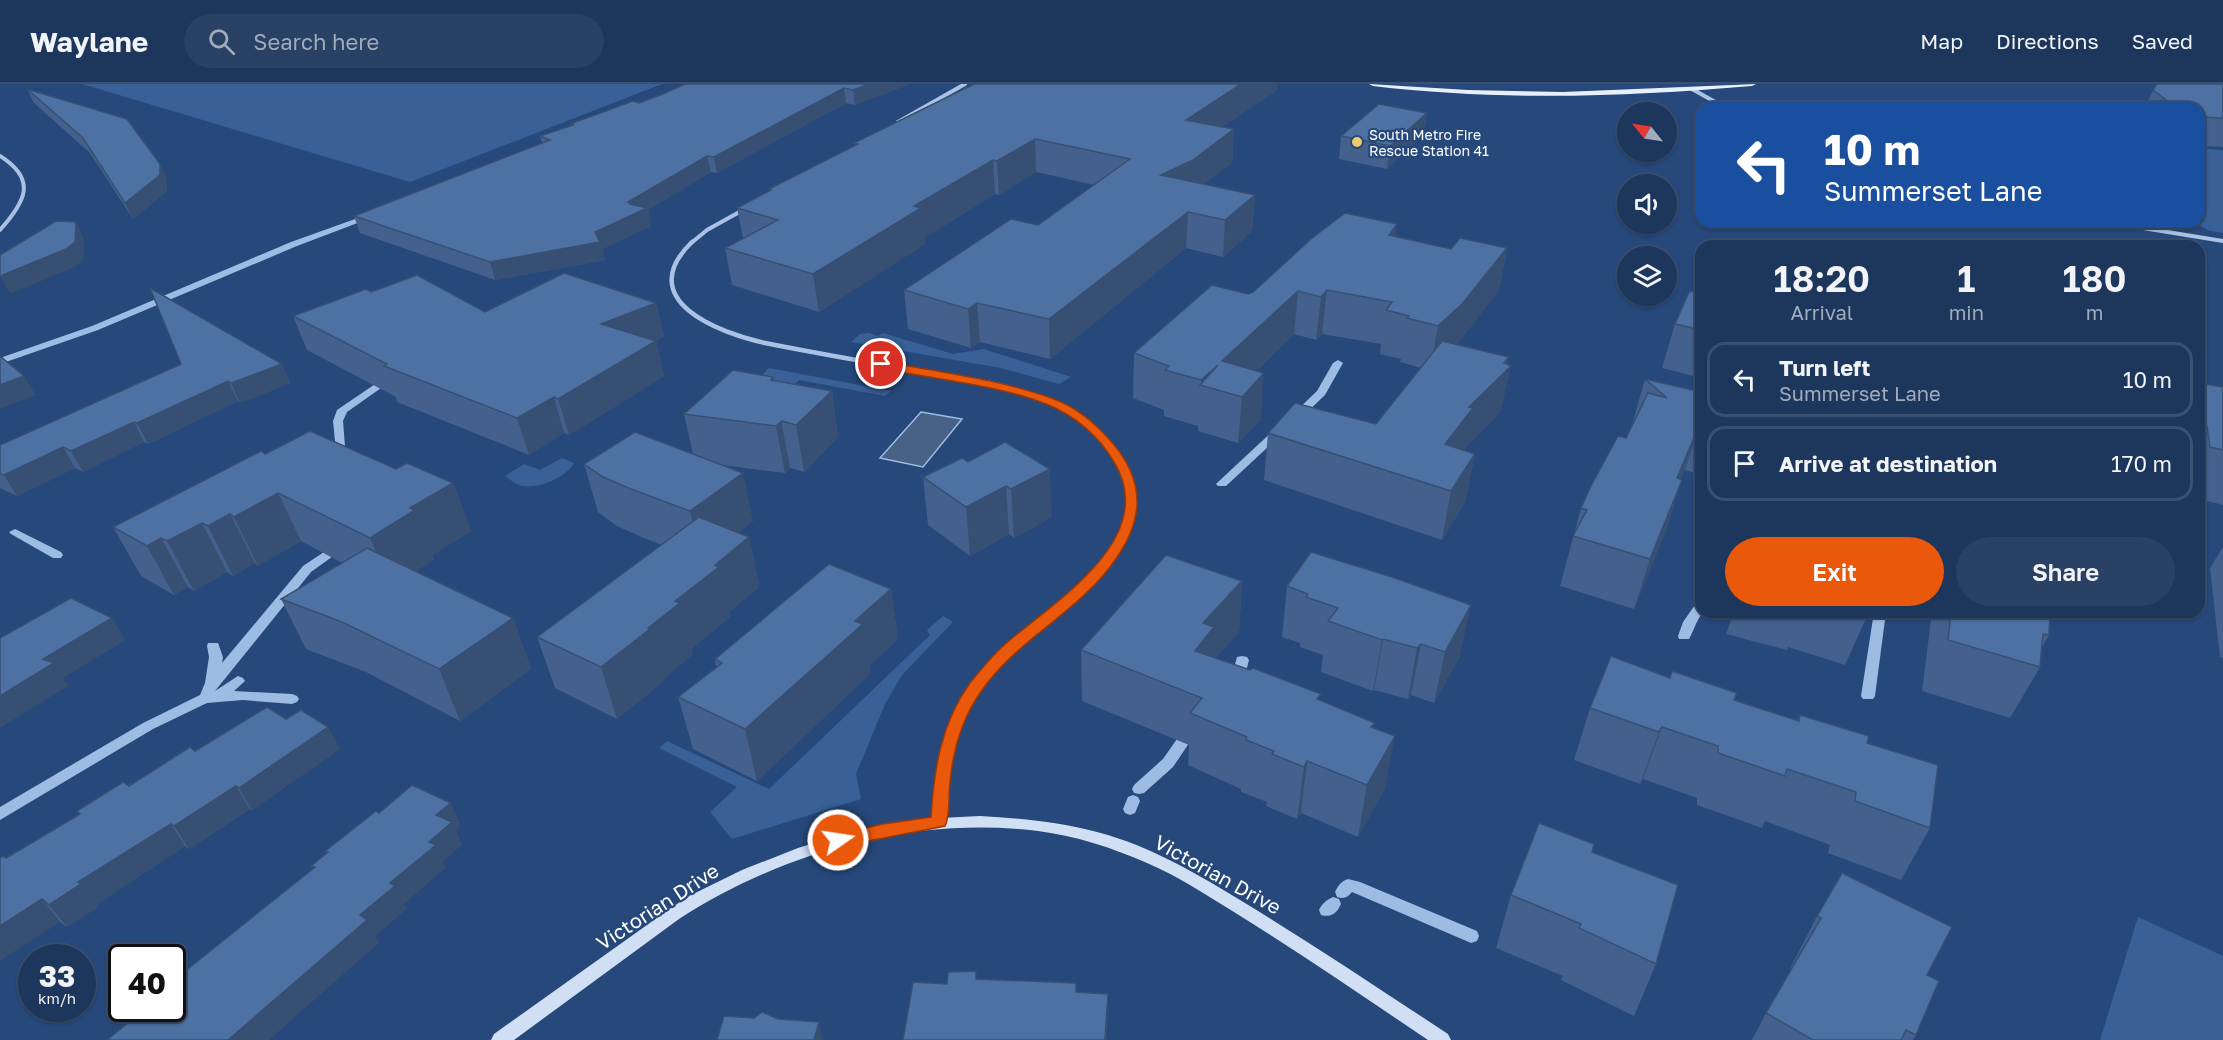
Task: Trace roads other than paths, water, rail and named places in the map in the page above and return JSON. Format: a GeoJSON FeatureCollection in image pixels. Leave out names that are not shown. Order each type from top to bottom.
{"type":"FeatureCollection","features":[{"type":"Feature","properties":{"kind":"main road"},"geometry":{"type":"LineString","coordinates":[[1373,84],[1466,94],[1527,96],[1624,95],[1752,84]]}},
{"type":"Feature","properties":{"kind":"street"},"geometry":{"type":"LineString","coordinates":[[887,128],[966,84]]}},
{"type":"Feature","properties":{"kind":"street"},"geometry":{"type":"LineString","coordinates":[[1692,89],[1715,102]]}},
{"type":"Feature","properties":{"kind":"street"},"geometry":{"type":"LineString","coordinates":[[0,156],[20,170],[26,184],[23,201],[0,230]]}},
{"type":"Feature","properties":{"kind":"street"},"geometry":{"type":"LineString","coordinates":[[754,204],[705,232],[678,258],[671,278],[674,293],[682,305],[697,319],[715,329],[742,338],[981,382],[1051,402],[1089,424],[1102,437],[1124,468],[1132,491],[1129,518],[1122,537],[1098,573],[1082,590],[1014,644],[990,668],[960,712],[950,739],[939,822]]}},
{"type":"Feature","properties":{"kind":"street"},"geometry":{"type":"LineString","coordinates":[[2143,228],[2223,241]]}},
{"type":"Feature","properties":{"kind":"street","name":"Victorian Drive"},"geometry":{"type":"LineString","coordinates":[[500,1040],[656,926],[693,902],[731,882],[769,864],[838,840],[883,830],[939,822],[1004,822],[1058,830],[1097,838],[1153,859],[1198,882],[1276,930],[1442,1040]]}},
{"type":"Feature","properties":{"kind":"waterway"},"geometry":{"type":"LineString","coordinates":[[0,361],[95,328],[294,244],[372,216]]}},
{"type":"Feature","properties":{"kind":"waterway"},"geometry":{"type":"LineString","coordinates":[[1297,416],[1321,393],[1338,363]]}},
{"type":"Feature","properties":{"kind":"waterway"},"geometry":{"type":"LineString","coordinates":[[341,459],[338,421],[342,410],[387,379]]}},
{"type":"Feature","properties":{"kind":"waterway"},"geometry":{"type":"LineString","coordinates":[[1222,484],[1279,431]]}},
{"type":"Feature","properties":{"kind":"waterway"},"geometry":{"type":"LineString","coordinates":[[15,532],[57,555]]}},
{"type":"Feature","properties":{"kind":"waterway"},"geometry":{"type":"LineString","coordinates":[[205,698],[211,685],[307,569],[339,546]]}},
{"type":"Feature","properties":{"kind":"waterway"},"geometry":{"type":"LineString","coordinates":[[1684,636],[1695,614]]}},
{"type":"Feature","properties":{"kind":"waterway"},"geometry":{"type":"LineString","coordinates":[[1868,696],[1879,618]]}},
{"type":"Feature","properties":{"kind":"waterway"},"geometry":{"type":"LineString","coordinates":[[212,683],[216,657],[213,646]]}},
{"type":"Feature","properties":{"kind":"waterway"},"geometry":{"type":"LineString","coordinates":[[1238,680],[1242,660]]}},
{"type":"Feature","properties":{"kind":"waterway"},"geometry":{"type":"LineString","coordinates":[[216,697],[238,681]]}},
{"type":"Feature","properties":{"kind":"waterway"},"geometry":{"type":"LineString","coordinates":[[216,697],[243,695],[292,699]]}},
{"type":"Feature","properties":{"kind":"waterway"},"geometry":{"type":"LineString","coordinates":[[205,698],[216,697]]}},
{"type":"Feature","properties":{"kind":"waterway"},"geometry":{"type":"LineString","coordinates":[[0,814],[148,726],[205,698]]}},
{"type":"Feature","properties":{"kind":"waterway"},"geometry":{"type":"LineString","coordinates":[[1139,789],[1168,763],[1191,730]]}},
{"type":"Feature","properties":{"kind":"waterway"},"geometry":{"type":"LineString","coordinates":[[1130,809],[1133,801]]}},
{"type":"Feature","properties":{"kind":"waterway"},"geometry":{"type":"LineString","coordinates":[[1343,892],[1348,885],[1354,886],[1471,936]]}},
{"type":"Feature","properties":{"kind":"waterway"},"geometry":{"type":"LineString","coordinates":[[1327,910],[1333,904]]}},
{"type":"Feature","properties":{"kind":"place","name":"South Metro Fire Rescue Station 41"},"geometry":{"type":"Point","coordinates":[1357,142]}}]}
